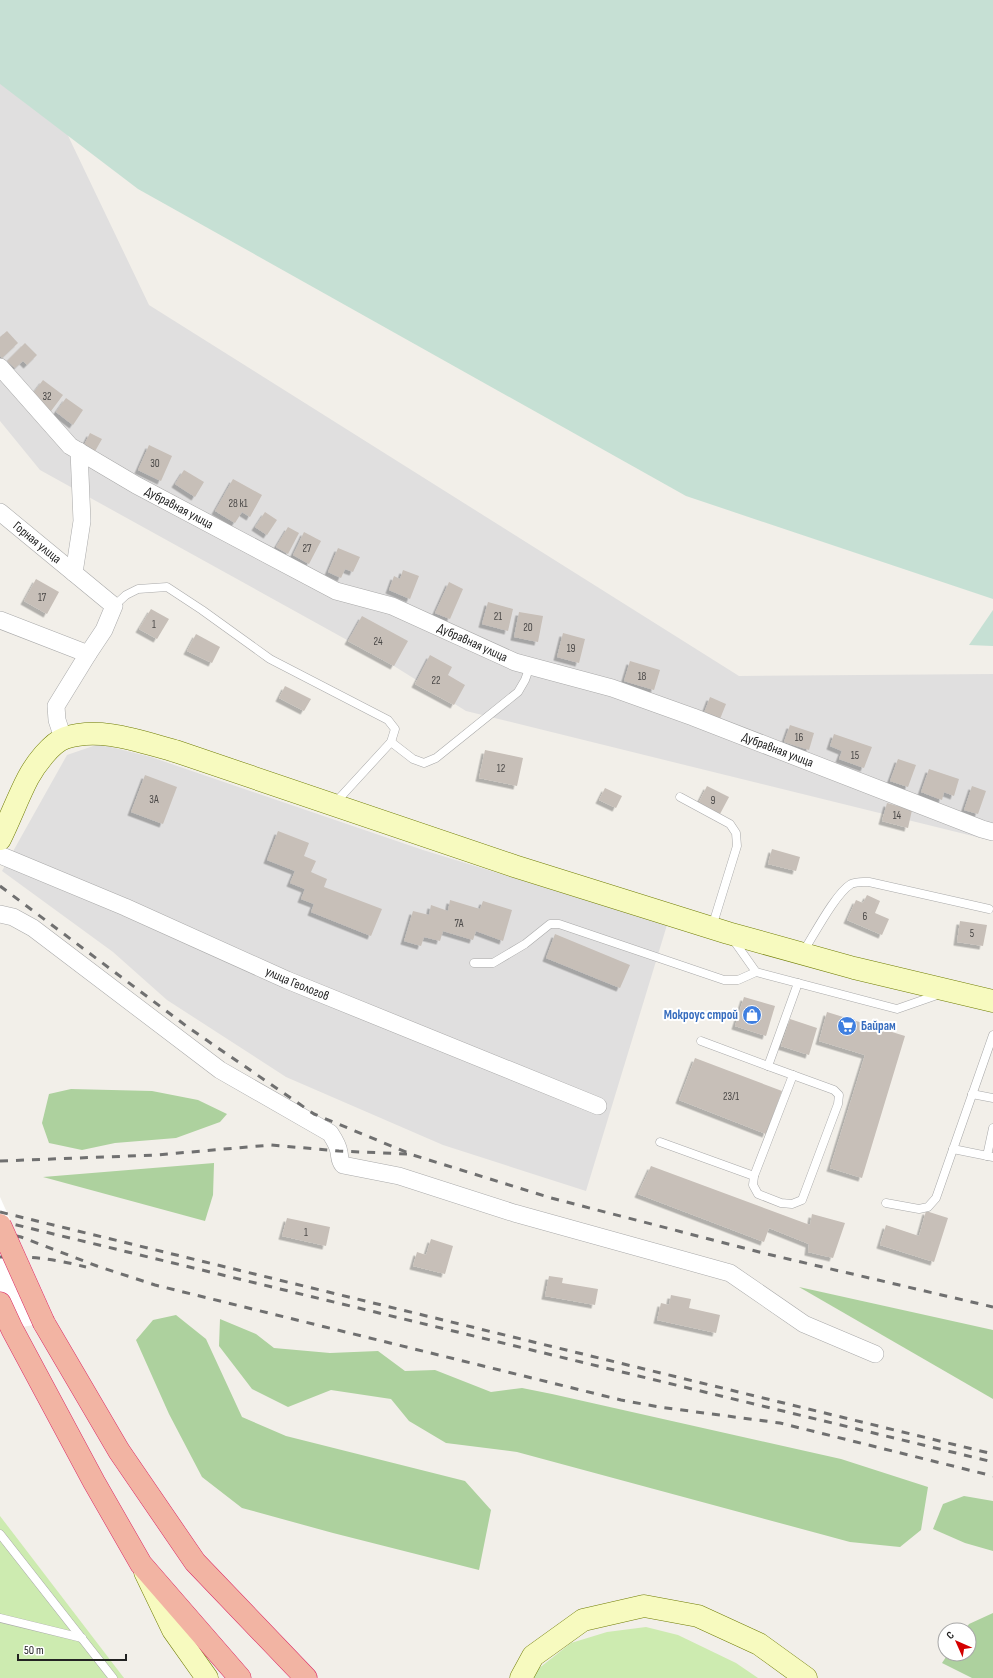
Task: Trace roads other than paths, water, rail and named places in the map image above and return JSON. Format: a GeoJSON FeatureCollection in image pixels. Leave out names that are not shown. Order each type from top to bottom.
{"type":"FeatureCollection","features":[{"type":"Feature","properties":{"kind":"highway"},"geometry":{"type":"LineString","coordinates":[[0,1225],[44,1323],[119,1450],[195,1562],[306,1678]]}},
{"type":"Feature","properties":{"kind":"highway"},"geometry":{"type":"LineString","coordinates":[[0,1303],[12,1329],[94,1482],[141,1564],[240,1678]]}},
{"type":"Feature","properties":{"kind":"main road"},"geometry":{"type":"LineString","coordinates":[[0,842],[28,778],[43,755],[63,738],[93,733],[133,740],[175,751],[514,866],[720,930],[802,953],[993,1001]]}},
{"type":"Feature","properties":{"kind":"main road"},"geometry":{"type":"LineString","coordinates":[[141,1564],[173,1630],[207,1678]]}},
{"type":"Feature","properties":{"kind":"main road"},"geometry":{"type":"LineString","coordinates":[[521,1678],[533,1656],[582,1620],[644,1606],[698,1616],[759,1644],[806,1678]]}},
{"type":"Feature","properties":{"kind":"street","name":"Дубравная улица"},"geometry":{"type":"LineString","coordinates":[[0,367],[70,446],[136,485],[336,591],[392,606],[515,662],[612,688],[701,720],[993,832]]}},
{"type":"Feature","properties":{"kind":"street"},"geometry":{"type":"LineString","coordinates":[[74,572],[82,521],[79,451]]}},
{"type":"Feature","properties":{"kind":"street","name":"Горная улица"},"geometry":{"type":"LineString","coordinates":[[0,512],[114,606]]}},
{"type":"Feature","properties":{"kind":"street"},"geometry":{"type":"LineString","coordinates":[[63,738],[57,720],[56,706],[104,630],[114,606]]}},
{"type":"Feature","properties":{"kind":"street"},"geometry":{"type":"LineString","coordinates":[[0,620],[88,654]]}},
{"type":"Feature","properties":{"kind":"street","name":"улица Геологов"},"geometry":{"type":"LineString","coordinates":[[0,842],[125,907],[287,980],[598,1106]]}},
{"type":"Feature","properties":{"kind":"street"},"geometry":{"type":"LineString","coordinates":[[0,914],[13,917],[33,928],[220,1070],[330,1133],[336,1141],[340,1160],[343,1164],[399,1176],[514,1213],[730,1273],[804,1324],[875,1354]]}},
{"type":"Feature","properties":{"kind":"lane"},"geometry":{"type":"LineString","coordinates":[[114,606],[126,595],[138,589],[167,587],[202,610],[270,659],[388,720],[395,729],[391,742],[333,805]]}},
{"type":"Feature","properties":{"kind":"lane"},"geometry":{"type":"LineString","coordinates":[[391,742],[413,759],[424,763],[436,758],[518,692],[525,680],[530,666]]}},
{"type":"Feature","properties":{"kind":"lane"},"geometry":{"type":"LineString","coordinates":[[680,798],[730,824],[736,833],[737,846],[720,930],[756,972],[897,1009],[949,991]]}},
{"type":"Feature","properties":{"kind":"lane"},"geometry":{"type":"LineString","coordinates":[[802,953],[838,899],[851,884],[859,881],[989,909]]}},
{"type":"Feature","properties":{"kind":"lane"},"geometry":{"type":"LineString","coordinates":[[474,963],[493,963],[525,944],[550,924],[559,924],[724,980],[738,980],[756,972]]}},
{"type":"Feature","properties":{"kind":"lane"},"geometry":{"type":"LineString","coordinates":[[768,1066],[798,983]]}},
{"type":"Feature","properties":{"kind":"lane"},"geometry":{"type":"LineString","coordinates":[[886,1203],[919,1208],[928,1207],[936,1198],[993,1035]]}},
{"type":"Feature","properties":{"kind":"lane"},"geometry":{"type":"LineString","coordinates":[[701,1041],[834,1090],[839,1095],[838,1104],[802,1200],[792,1204],[781,1203],[758,1194],[753,1185],[754,1176],[793,1075]]}},
{"type":"Feature","properties":{"kind":"lane"},"geometry":{"type":"LineString","coordinates":[[972,1094],[993,1098]]}},
{"type":"Feature","properties":{"kind":"lane"},"geometry":{"type":"LineString","coordinates":[[953,1149],[990,1156],[993,1128]]}},
{"type":"Feature","properties":{"kind":"lane"},"geometry":{"type":"LineString","coordinates":[[660,1142],[754,1176]]}},
{"type":"Feature","properties":{"kind":"lane"},"geometry":{"type":"LineString","coordinates":[[0,1534],[113,1678]]}},
{"type":"Feature","properties":{"kind":"lane"},"geometry":{"type":"LineString","coordinates":[[0,1618],[82,1638]]}},
{"type":"Feature","properties":{"kind":"railway"},"geometry":{"type":"LineString","coordinates":[[0,886],[189,1028],[314,1114],[413,1155],[551,1198],[767,1254],[993,1307]]}},
{"type":"Feature","properties":{"kind":"railway"},"geometry":{"type":"LineString","coordinates":[[0,1161],[156,1155],[271,1145],[339,1151],[407,1154]]}},
{"type":"Feature","properties":{"kind":"railway"},"geometry":{"type":"LineString","coordinates":[[0,1212],[993,1454]]}},
{"type":"Feature","properties":{"kind":"railway"},"geometry":{"type":"LineString","coordinates":[[0,1221],[993,1462]]}},
{"type":"Feature","properties":{"kind":"railway"},"geometry":{"type":"LineString","coordinates":[[0,1232],[21,1237],[97,1266],[155,1285],[621,1400],[659,1407],[780,1423],[993,1476]]}},
{"type":"Feature","properties":{"kind":"railway"},"geometry":{"type":"LineString","coordinates":[[0,1257],[43,1259],[86,1267]]}},
{"type":"Feature","properties":{"kind":"place","name":"Мокроус строй"},"geometry":{"type":"Point","coordinates":[752,1015]}},
{"type":"Feature","properties":{"kind":"place","name":"Байрам"},"geometry":{"type":"Point","coordinates":[847,1026]}}]}
